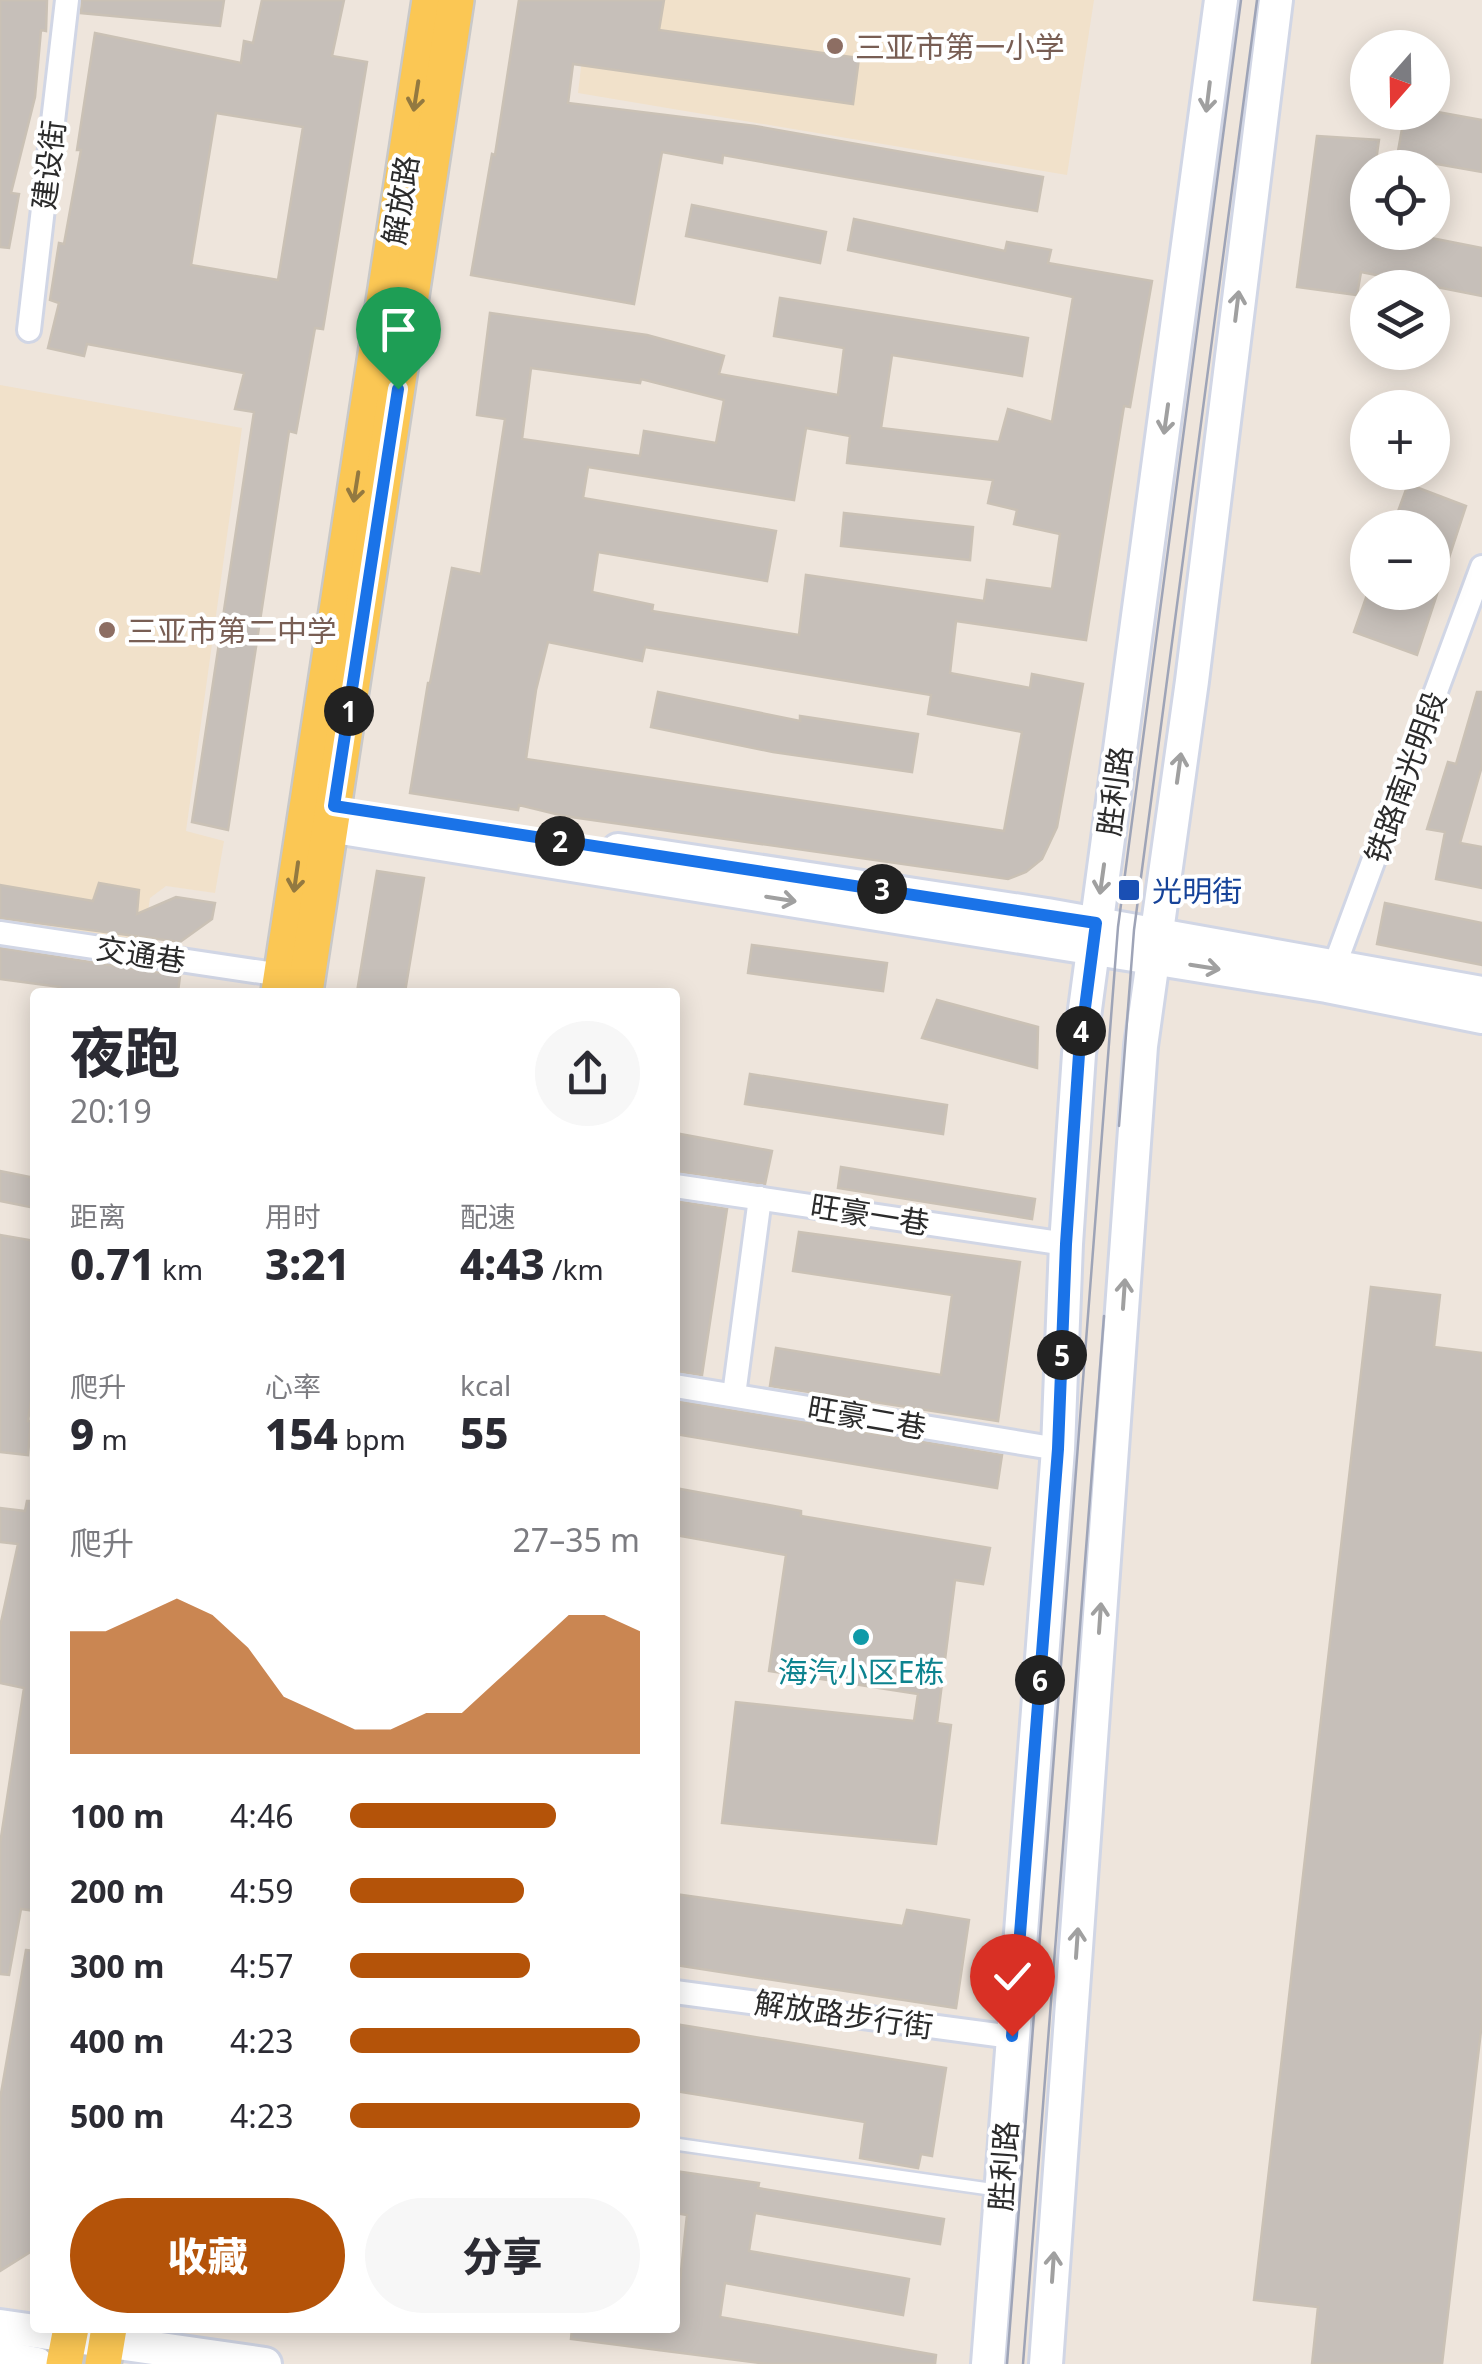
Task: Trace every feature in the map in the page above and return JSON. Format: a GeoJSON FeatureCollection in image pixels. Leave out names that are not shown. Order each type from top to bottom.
{"type":"FeatureCollection","features":[{"type":"Feature","properties":{"kind":"main road","name":"解放路"},"geometry":{"type":"LineString","coordinates":[[319,815],[430,0]]}},
{"type":"Feature","properties":{"kind":"main road","name":"解放路"},"geometry":{"type":"LineString","coordinates":[[288,987],[456,0]]}},
{"type":"Feature","properties":{"kind":"main road","name":"胜利路"},"geometry":{"type":"LineString","coordinates":[[988,2364],[1058,1449],[1079,1054],[1221,0]]}},
{"type":"Feature","properties":{"kind":"main road","name":"胜利路"},"geometry":{"type":"LineString","coordinates":[[1046,2364],[1140,1066],[1276,0]]}},
{"type":"Feature","properties":{"kind":"main road"},"geometry":{"type":"LineString","coordinates":[[319,815],[1331,975],[1482,993]]}},
{"type":"Feature","properties":{"kind":"main road"},"geometry":{"type":"LineString","coordinates":[[1331,975],[1482,1017]]}},
{"type":"Feature","properties":{"kind":"main road"},"geometry":{"type":"LineString","coordinates":[[0,2326],[68,2342],[265,2364]]}},
{"type":"Feature","properties":{"kind":"main road"},"geometry":{"type":"LineString","coordinates":[[0,2358],[37,2364]]}},
{"type":"Feature","properties":{"kind":"street","name":"建设街"},"geometry":{"type":"LineString","coordinates":[[29,330],[67,0]]}},
{"type":"Feature","properties":{"kind":"street","name":"铁路南光明段"},"geometry":{"type":"LineString","coordinates":[[1331,975],[1482,568]]}},
{"type":"Feature","properties":{"kind":"street","name":"交通巷"},"geometry":{"type":"LineString","coordinates":[[0,933],[288,987]]}},
{"type":"Feature","properties":{"kind":"street","name":"旺豪一巷"},"geometry":{"type":"LineString","coordinates":[[680,1187],[1066,1244]]}},
{"type":"Feature","properties":{"kind":"street"},"geometry":{"type":"LineString","coordinates":[[734,1395],[760,1198]]}},
{"type":"Feature","properties":{"kind":"street","name":"旺豪二巷"},"geometry":{"type":"LineString","coordinates":[[680,1387],[1058,1449]]}},
{"type":"Feature","properties":{"kind":"street","name":"解放路步行街"},"geometry":{"type":"LineString","coordinates":[[680,1993],[1012,2036]]}},
{"type":"Feature","properties":{"kind":"lane"},"geometry":{"type":"LineString","coordinates":[[680,2145],[1001,2191]]}},
{"type":"Feature","properties":{"kind":"shaded area","name":"三亚市第一小学"},"geometry":{"type":"Polygon","coordinates":[[[589,0],[1094,0],[1067,175],[578,93],[589,0]]]}},
{"type":"Feature","properties":{"kind":"shaded area","name":"三亚市第二中学"},"geometry":{"type":"Polygon","coordinates":[[[0,385],[242,428],[186,831],[224,841],[215,893],[166,886],[150,898],[143,942],[0,922],[0,385]]]}},
{"type":"Feature","properties":{"kind":"building"},"geometry":{"type":"Polygon","coordinates":[[[0,0],[47,0],[35,97],[11,193],[19,194],[9,248],[0,247],[0,0]]]}},
{"type":"Feature","properties":{"kind":"building"},"geometry":{"type":"Polygon","coordinates":[[[82,0],[224,0],[220,26],[81,13],[82,0]]]}},
{"type":"Feature","properties":{"kind":"building"},"geometry":{"type":"Polygon","coordinates":[[[262,0],[344,0],[332,56],[367,62],[323,329],[315,328],[296,433],[289,431],[228,830],[192,822],[254,412],[235,409],[244,373],[87,344],[84,356],[48,348],[59,303],[50,300],[81,150],[77,150],[95,33],[241,63],[244,41],[253,43],[262,0]],[[216,113],[191,265],[278,280],[303,127],[216,113]]]}},
{"type":"Feature","properties":{"kind":"building"},"geometry":{"type":"Polygon","coordinates":[[[519,0],[664,0],[659,30],[859,58],[853,104],[573,64],[568,103],[755,126],[1043,177],[1037,211],[723,155],[722,163],[662,152],[634,304],[471,275],[492,154],[495,155],[519,0]]]}},
{"type":"Feature","properties":{"kind":"building"},"geometry":{"type":"Polygon","coordinates":[[[1450,114],[1482,120],[1482,172],[1450,166],[1450,150],[1398,150],[1402,130],[1450,130],[1450,114]]]}},
{"type":"Feature","properties":{"kind":"building"},"geometry":{"type":"Polygon","coordinates":[[[1317,136],[1379,140],[1378,150],[1350,150],[1350,250],[1450,250],[1450,242],[1482,248],[1482,296],[1450,290],[1450,270],[1350,270],[1350,294],[1297,287],[1317,136]]]}},
{"type":"Feature","properties":{"kind":"building"},"geometry":{"type":"Polygon","coordinates":[[[692,205],[826,232],[820,263],[686,236],[692,205]]]}},
{"type":"Feature","properties":{"kind":"building"},"geometry":{"type":"Polygon","coordinates":[[[854,219],[1005,251],[1007,242],[1051,250],[1048,263],[1152,281],[1130,407],[1124,406],[1086,640],[956,621],[950,673],[1030,688],[1032,674],[1083,684],[1057,827],[1042,859],[1026,872],[1008,879],[564,816],[519,805],[518,810],[410,793],[452,568],[481,574],[505,419],[477,415],[490,313],[647,335],[724,356],[719,374],[838,395],[844,348],[774,336],[780,298],[1028,338],[1022,376],[892,355],[881,428],[999,442],[1008,409],[1052,422],[1073,297],[848,250],[854,219]],[[531,368],[522,439],[640,456],[644,431],[716,443],[724,400],[641,379],[640,383],[531,368]],[[806,428],[794,500],[588,467],[583,498],[776,531],[767,581],[598,552],[592,592],[653,605],[652,611],[799,635],[806,575],[984,601],[987,580],[1052,589],[1060,534],[1014,524],[1017,510],[988,503],[993,480],[847,463],[850,436],[806,428]],[[548,642],[526,759],[1004,831],[1022,732],[928,714],[931,695],[645,647],[642,661],[548,642]]]}},
{"type":"Feature","properties":{"kind":"building"},"geometry":{"type":"Polygon","coordinates":[[[1406,490],[1424,490],[1466,506],[1450,555],[1450,510],[1399,510],[1406,490]]]}},
{"type":"Feature","properties":{"kind":"building"},"geometry":{"type":"Polygon","coordinates":[[[844,513],[973,527],[970,560],[841,546],[844,513]]]}},
{"type":"Feature","properties":{"kind":"building"},"geometry":{"type":"Polygon","coordinates":[[[1362,610],[1432,610],[1417,655],[1354,632],[1362,610]]]}},
{"type":"Feature","properties":{"kind":"building"},"geometry":{"type":"Polygon","coordinates":[[[658,692],[800,721],[800,716],[918,734],[912,772],[773,752],[651,727],[658,692]]]}},
{"type":"Feature","properties":{"kind":"building"},"geometry":{"type":"Polygon","coordinates":[[[1477,692],[1482,692],[1482,766],[1460,843],[1482,847],[1482,888],[1436,879],[1445,832],[1427,829],[1448,762],[1456,764],[1477,692]]]}},
{"type":"Feature","properties":{"kind":"building"},"geometry":{"type":"Polygon","coordinates":[[[377,871],[424,878],[406,988],[358,988],[377,871]]]}},
{"type":"Feature","properties":{"kind":"building"},"geometry":{"type":"Polygon","coordinates":[[[99,883],[139,890],[137,914],[176,897],[215,903],[212,919],[180,942],[0,918],[0,885],[93,901],[99,883]]]}},
{"type":"Feature","properties":{"kind":"building"},"geometry":{"type":"Polygon","coordinates":[[[1385,903],[1482,923],[1482,965],[1377,944],[1385,903]]]}},
{"type":"Feature","properties":{"kind":"building"},"geometry":{"type":"Polygon","coordinates":[[[752,945],[887,963],[883,991],[748,973],[752,945]]]}},
{"type":"Feature","properties":{"kind":"building"},"geometry":{"type":"Polygon","coordinates":[[[0,948],[180,976],[178,988],[60,988],[0,979],[0,948]]]}},
{"type":"Feature","properties":{"kind":"building"},"geometry":{"type":"Polygon","coordinates":[[[937,1000],[1038,1027],[1037,1068],[922,1038],[937,1000]]]}},
{"type":"Feature","properties":{"kind":"building"},"geometry":{"type":"Polygon","coordinates":[[[750,1074],[947,1105],[943,1134],[745,1104],[750,1074]]]}},
{"type":"Feature","properties":{"kind":"building"},"geometry":{"type":"Polygon","coordinates":[[[680,1134],[772,1151],[765,1184],[680,1172],[680,1134]]]}},
{"type":"Feature","properties":{"kind":"building"},"geometry":{"type":"Polygon","coordinates":[[[841,1167],[1035,1199],[1032,1219],[838,1188],[841,1167]]]}},
{"type":"Feature","properties":{"kind":"building"},"geometry":{"type":"Polygon","coordinates":[[[0,1171],[30,1177],[30,1207],[0,1201],[0,1171]]]}},
{"type":"Feature","properties":{"kind":"building"},"geometry":{"type":"Polygon","coordinates":[[[680,1202],[727,1209],[702,1375],[680,1372],[680,1202]]]}},
{"type":"Feature","properties":{"kind":"building"},"geometry":{"type":"Polygon","coordinates":[[[799,1232],[1020,1262],[998,1421],[770,1386],[776,1348],[941,1375],[952,1295],[793,1271],[799,1232]]]}},
{"type":"Feature","properties":{"kind":"building"},"geometry":{"type":"Polygon","coordinates":[[[0,1235],[30,1240],[30,1432],[28,1455],[0,1452],[0,1235]]]}},
{"type":"Feature","properties":{"kind":"building"},"geometry":{"type":"Polygon","coordinates":[[[1371,1287],[1440,1295],[1434,1347],[1482,1353],[1482,2022],[1442,2364],[1312,2364],[1318,2307],[1254,2300],[1371,1287]]]}},
{"type":"Feature","properties":{"kind":"building"},"geometry":{"type":"Polygon","coordinates":[[[680,1402],[1002,1455],[997,1488],[680,1435],[680,1402]]]}},
{"type":"Feature","properties":{"kind":"building"},"geometry":{"type":"Polygon","coordinates":[[[680,1489],[801,1511],[801,1516],[990,1548],[983,1584],[955,1580],[937,1723],[951,1725],[936,1844],[722,1823],[736,1702],[914,1721],[918,1694],[769,1671],[786,1555],[680,1536],[680,1489]]]}},
{"type":"Feature","properties":{"kind":"building"},"geometry":{"type":"Polygon","coordinates":[[[30,1501],[30,1910],[21,1909],[9,1975],[0,1974],[0,1844],[24,1688],[0,1683],[0,1627],[18,1544],[0,1542],[0,1508],[25,1511],[30,1501]]]}},
{"type":"Feature","properties":{"kind":"building"},"geometry":{"type":"Polygon","coordinates":[[[680,1895],[903,1926],[907,1910],[969,1920],[956,2008],[680,1966],[680,1895]]]}},
{"type":"Feature","properties":{"kind":"building"},"geometry":{"type":"Polygon","coordinates":[[[26,1950],[30,1950],[30,2252],[0,2271],[0,2099],[26,1950]]]}},
{"type":"Feature","properties":{"kind":"building"},"geometry":{"type":"Polygon","coordinates":[[[680,2025],[946,2068],[932,2156],[921,2154],[918,2168],[860,2158],[865,2122],[680,2092],[680,2025]]]}},
{"type":"Feature","properties":{"kind":"building"},"geometry":{"type":"Polygon","coordinates":[[[680,2172],[944,2219],[940,2244],[755,2213],[749,2251],[909,2279],[903,2315],[725,2283],[720,2317],[936,2355],[935,2364],[768,2364],[571,2339],[572,2333],[680,2333],[680,2281],[687,2215],[680,2214],[680,2172]]]}},
{"type":"Feature","properties":{"kind":"tram line"},"geometry":{"type":"LineString","coordinates":[[1007,2364],[1118,927],[1241,0]]}},
{"type":"Feature","properties":{"kind":"tram line"},"geometry":{"type":"LineString","coordinates":[[1119,1126],[1134,930],[1257,0]]}},
{"type":"Feature","properties":{"kind":"tram line"},"geometry":{"type":"LineString","coordinates":[[1023,2364],[1104,1316]]}},
{"type":"Feature","properties":{"kind":"place","name":"三亚市第一小学"},"geometry":{"type":"Point","coordinates":[835,46]}},
{"type":"Feature","properties":{"kind":"place","name":"三亚市第二中学"},"geometry":{"type":"Point","coordinates":[107,630]}},
{"type":"Feature","properties":{"kind":"place","name":"光明街"},"geometry":{"type":"Point","coordinates":[1129,890]}},
{"type":"Feature","properties":{"kind":"place","name":"海汽小区E栋"},"geometry":{"type":"Point","coordinates":[861,1637]}},
{"type":"Feature","properties":{"kind":"route"},"geometry":{"type":"LineString","coordinates":[[398,389],[334,806],[1096,923],[1079,1054],[1058,1449],[1012,2036]]}}]}
